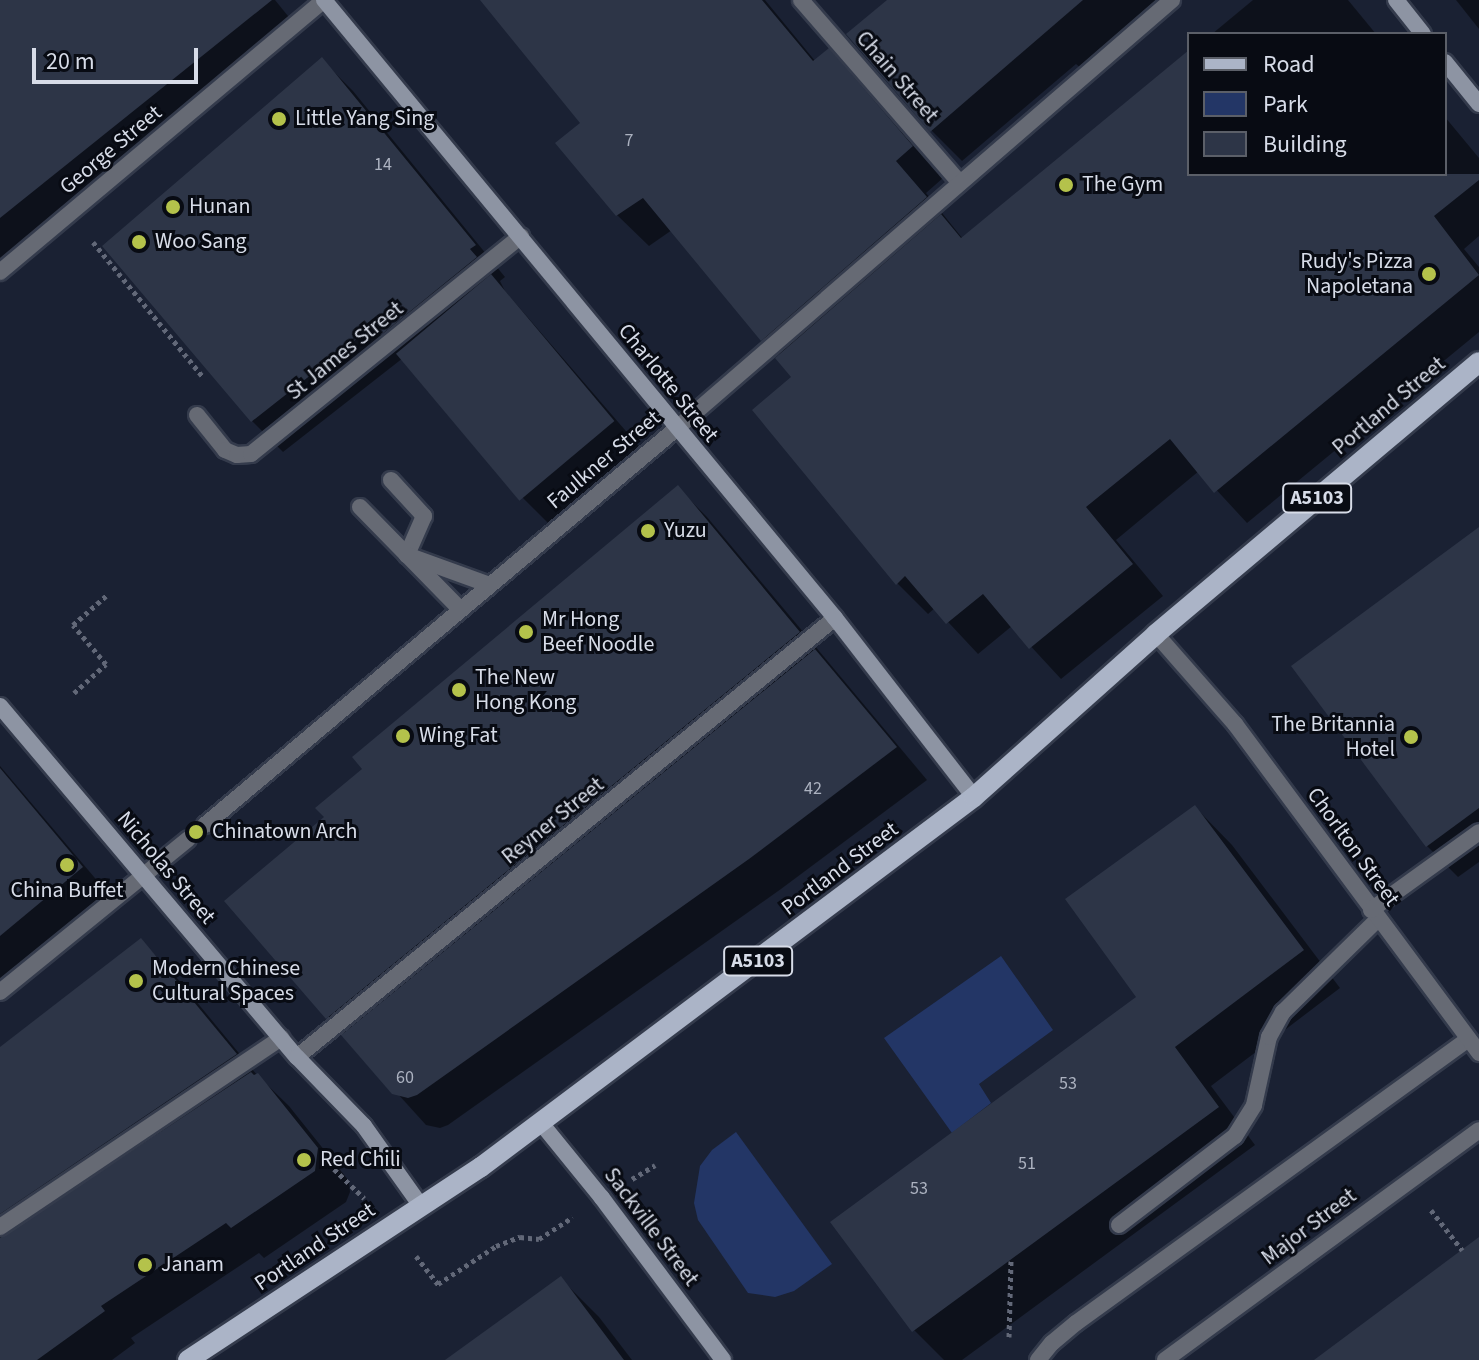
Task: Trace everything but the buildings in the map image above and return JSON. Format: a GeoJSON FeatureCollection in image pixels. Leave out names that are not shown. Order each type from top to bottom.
{"type":"FeatureCollection","features":[{"type":"Feature","properties":{"kind":"main road","name":"Portland Street"},"geometry":{"type":"LineString","coordinates":[[188,1360],[541,1123],[974,797],[1156,634],[1479,362]]}},
{"type":"Feature","properties":{"kind":"street","name":"George Street"},"geometry":{"type":"LineString","coordinates":[[0,272],[324,0]]}},
{"type":"Feature","properties":{"kind":"street","name":"Charlotte Street"},"geometry":{"type":"LineString","coordinates":[[324,0],[835,618],[974,797]]}},
{"type":"Feature","properties":{"kind":"street","name":"Faulkner Street"},"geometry":{"type":"LineString","coordinates":[[205,825],[676,429],[1172,0]]}},
{"type":"Feature","properties":{"kind":"street"},"geometry":{"type":"LineString","coordinates":[[1396,0],[1421,32]]}},
{"type":"Feature","properties":{"kind":"street","name":"Chain Street"},"geometry":{"type":"LineString","coordinates":[[806,2],[960,183]]}},
{"type":"Feature","properties":{"kind":"street"},"geometry":{"type":"LineString","coordinates":[[1447,64],[1479,104]]}},
{"type":"Feature","properties":{"kind":"street","name":"St James Street"},"geometry":{"type":"LineString","coordinates":[[197,415],[225,450],[237,455],[251,454],[521,236]]}},
{"type":"Feature","properties":{"kind":"street"},"geometry":{"type":"LineString","coordinates":[[391,480],[424,516],[407,555]]}},
{"type":"Feature","properties":{"kind":"street"},"geometry":{"type":"LineString","coordinates":[[360,507],[460,609]]}},
{"type":"Feature","properties":{"kind":"street"},"geometry":{"type":"LineString","coordinates":[[407,555],[490,585]]}},
{"type":"Feature","properties":{"kind":"street","name":"Reyner Street"},"geometry":{"type":"LineString","coordinates":[[297,1057],[835,618]]}},
{"type":"Feature","properties":{"kind":"street","name":"Chorlton Street"},"geometry":{"type":"LineString","coordinates":[[1156,634],[1235,724],[1479,1053]]}},
{"type":"Feature","properties":{"kind":"street","name":"Nicholas Street"},"geometry":{"type":"LineString","coordinates":[[0,706],[297,1057],[364,1126],[421,1206]]}},
{"type":"Feature","properties":{"kind":"street"},"geometry":{"type":"LineString","coordinates":[[1119,1225],[1235,1136],[1254,1105],[1269,1037],[1275,1024],[1375,914],[1479,832]]}},
{"type":"Feature","properties":{"kind":"street"},"geometry":{"type":"LineString","coordinates":[[0,992],[188,839]]}},
{"type":"Feature","properties":{"kind":"street"},"geometry":{"type":"LineString","coordinates":[[0,1227],[281,1038]]}},
{"type":"Feature","properties":{"kind":"street"},"geometry":{"type":"LineString","coordinates":[[1038,1360],[1052,1343],[1076,1323],[1468,1039]]}},
{"type":"Feature","properties":{"kind":"street","name":"Sackville Street"},"geometry":{"type":"LineString","coordinates":[[541,1123],[602,1198],[723,1360]]}},
{"type":"Feature","properties":{"kind":"street","name":"Major Street"},"geometry":{"type":"LineString","coordinates":[[1165,1360],[1479,1130]]}},
{"type":"Feature","properties":{"kind":"path"},"geometry":{"type":"LineString","coordinates":[[69,214],[211,387]]}},
{"type":"Feature","properties":{"kind":"path"},"geometry":{"type":"LineString","coordinates":[[74,693],[106,664],[73,625],[106,596]]}},
{"type":"Feature","properties":{"kind":"path"},"geometry":{"type":"LineString","coordinates":[[1425,1202],[1462,1250]]}},
{"type":"Feature","properties":{"kind":"path"},"geometry":{"type":"LineString","coordinates":[[438,1284],[509,1240],[539,1239]]}},
{"type":"Feature","properties":{"kind":"path"},"geometry":{"type":"LineString","coordinates":[[1008,1348],[1011,1261]]}},
{"type":"Feature","properties":{"kind":"green space"},"geometry":{"type":"Polygon","coordinates":[[[1001,956],[1053,1030],[979,1084],[991,1103],[952,1133],[884,1038],[1001,956]]]}},
{"type":"Feature","properties":{"kind":"green space"},"geometry":{"type":"Polygon","coordinates":[[[736,1132],[832,1264],[794,1291],[775,1297],[748,1293],[698,1220],[694,1203],[700,1166],[712,1150],[736,1132]]]}},
{"type":"Feature","properties":{"kind":"place","name":"Little Yang Sing"},"geometry":{"type":"Point","coordinates":[279,119]}},
{"type":"Feature","properties":{"kind":"place","name":"The Gym"},"geometry":{"type":"Point","coordinates":[1066,185]}},
{"type":"Feature","properties":{"kind":"place","name":"Hunan"},"geometry":{"type":"Point","coordinates":[173,207]}},
{"type":"Feature","properties":{"kind":"place","name":"Woo Sang"},"geometry":{"type":"Point","coordinates":[139,242]}},
{"type":"Feature","properties":{"kind":"place","name":"Rudy's Pizza Napoletana"},"geometry":{"type":"Point","coordinates":[1429,274]}},
{"type":"Feature","properties":{"kind":"place","name":"Yuzu"},"geometry":{"type":"Point","coordinates":[648,531]}},
{"type":"Feature","properties":{"kind":"place","name":"Mr Hong Beef Noodle"},"geometry":{"type":"Point","coordinates":[526,632]}},
{"type":"Feature","properties":{"kind":"place","name":"The New Hong Kong"},"geometry":{"type":"Point","coordinates":[459,690]}},
{"type":"Feature","properties":{"kind":"place","name":"Wing Fat"},"geometry":{"type":"Point","coordinates":[403,736]}},
{"type":"Feature","properties":{"kind":"place","name":"The Britannia Hotel"},"geometry":{"type":"Point","coordinates":[1411,737]}},
{"type":"Feature","properties":{"kind":"place","name":"Chinatown Arch"},"geometry":{"type":"Point","coordinates":[196,832]}},
{"type":"Feature","properties":{"kind":"place","name":"China Buffet"},"geometry":{"type":"Point","coordinates":[67,865]}},
{"type":"Feature","properties":{"kind":"place","name":"Modern Chinese Cultural Spaces"},"geometry":{"type":"Point","coordinates":[136,981]}},
{"type":"Feature","properties":{"kind":"place","name":"Red Chili"},"geometry":{"type":"Point","coordinates":[304,1160]}},
{"type":"Feature","properties":{"kind":"place","name":"Janam"},"geometry":{"type":"Point","coordinates":[145,1265]}}]}
